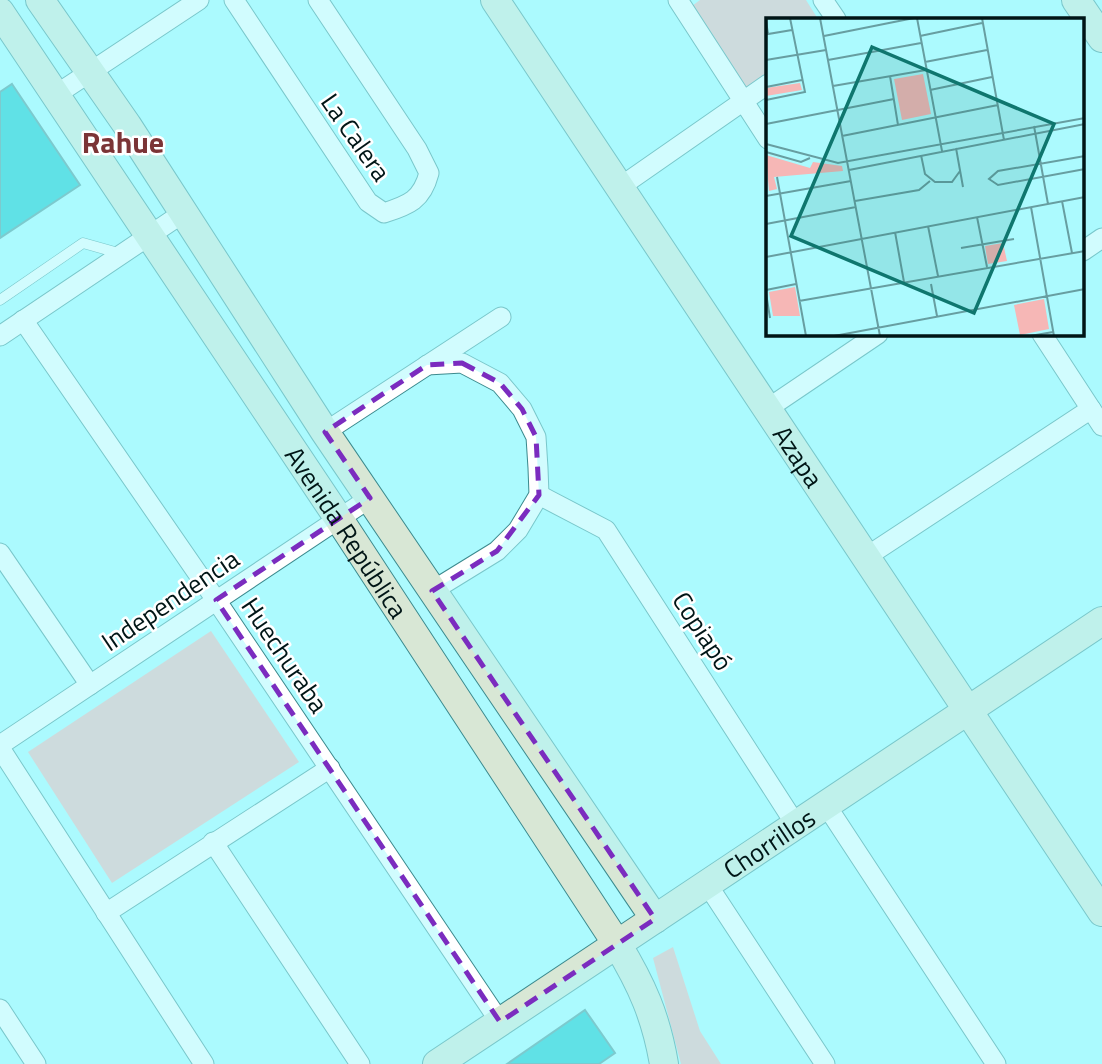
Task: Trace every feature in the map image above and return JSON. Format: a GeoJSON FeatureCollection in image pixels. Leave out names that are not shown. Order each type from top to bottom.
{"type":"FeatureCollection","features":[{"type":"Feature","properties":{"kind":"street","name":"Avenida República"},"geometry":{"type":"LineString","coordinates":[[40,0],[325,432],[655,919]]}},
{"type":"Feature","properties":{"kind":"street"},"geometry":{"type":"LineString","coordinates":[[54,96],[199,0]]}},
{"type":"Feature","properties":{"kind":"street","name":"La Calera"},"geometry":{"type":"LineString","coordinates":[[234,0],[368,202],[384,213],[407,206],[425,189],[429,173],[417,149],[318,0]]}},
{"type":"Feature","properties":{"kind":"street","name":"Azapa"},"geometry":{"type":"LineString","coordinates":[[495,0],[1102,912]]}},
{"type":"Feature","properties":{"kind":"street"},"geometry":{"type":"LineString","coordinates":[[678,0],[766,136]]}},
{"type":"Feature","properties":{"kind":"street"},"geometry":{"type":"LineString","coordinates":[[823,0],[835,18]]}},
{"type":"Feature","properties":{"kind":"street"},"geometry":{"type":"LineString","coordinates":[[1076,0],[1102,38]]}},
{"type":"Feature","properties":{"kind":"street","name":"Avenida República"},"geometry":{"type":"LineString","coordinates":[[0,12],[339,519],[617,944],[642,985],[659,1033],[664,1064]]}},
{"type":"Feature","properties":{"kind":"street"},"geometry":{"type":"LineString","coordinates":[[620,187],[766,85]]}},
{"type":"Feature","properties":{"kind":"street"},"geometry":{"type":"LineString","coordinates":[[0,336],[183,213]]}},
{"type":"Feature","properties":{"kind":"street"},"geometry":{"type":"LineString","coordinates":[[1084,250],[1102,238]]}},
{"type":"Feature","properties":{"kind":"street"},"geometry":{"type":"LineString","coordinates":[[325,432],[501,317]]}},
{"type":"Feature","properties":{"kind":"street","name":"Huechuraba"},"geometry":{"type":"LineString","coordinates":[[23,320],[216,600],[500,1022]]}},
{"type":"Feature","properties":{"kind":"street"},"geometry":{"type":"LineString","coordinates":[[767,409],[875,336]]}},
{"type":"Feature","properties":{"kind":"street"},"geometry":{"type":"LineString","coordinates":[[1043,336],[1102,426]]}},
{"type":"Feature","properties":{"kind":"street"},"geometry":{"type":"LineString","coordinates":[[427,365],[463,363],[500,383],[515,400],[536,437],[539,495],[518,530],[497,551],[432,591]]}},
{"type":"Feature","properties":{"kind":"street"},"geometry":{"type":"LineString","coordinates":[[866,557],[1091,409]]}},
{"type":"Feature","properties":{"kind":"street","name":"Copiapó"},"geometry":{"type":"LineString","coordinates":[[539,495],[606,530],[796,825]]}},
{"type":"Feature","properties":{"kind":"street","name":"Independencia"},"geometry":{"type":"LineString","coordinates":[[0,746],[370,498]]}},
{"type":"Feature","properties":{"kind":"street"},"geometry":{"type":"LineString","coordinates":[[0,554],[90,685]]}},
{"type":"Feature","properties":{"kind":"street","name":"Chorrillos"},"geometry":{"type":"LineString","coordinates":[[436,1064],[1102,621]]}},
{"type":"Feature","properties":{"kind":"street"},"geometry":{"type":"LineString","coordinates":[[0,746],[204,1064]]}},
{"type":"Feature","properties":{"kind":"street"},"geometry":{"type":"LineString","coordinates":[[106,913],[330,768]]}},
{"type":"Feature","properties":{"kind":"street"},"geometry":{"type":"LineString","coordinates":[[826,805],[996,1064]]}},
{"type":"Feature","properties":{"kind":"street"},"geometry":{"type":"LineString","coordinates":[[213,842],[360,1064]]}},
{"type":"Feature","properties":{"kind":"street"},"geometry":{"type":"LineString","coordinates":[[707,884],[825,1064]]}},
{"type":"Feature","properties":{"kind":"street"},"geometry":{"type":"LineString","coordinates":[[0,1009],[36,1064]]}},
{"type":"Feature","properties":{"kind":"lane"},"geometry":{"type":"LineString","coordinates":[[0,300],[83,243],[122,254]]}},
{"type":"Feature","properties":{"kind":"highlighted area"},"geometry":{"type":"Polygon","coordinates":[[[462,363],[500,383],[522,409],[536,437],[539,495],[497,551],[432,591],[655,919],[500,1022],[216,600],[370,498],[325,432],[427,365],[462,363]]]}},
{"type":"Feature","properties":{"kind":"shaded area"},"geometry":{"type":"Polygon","coordinates":[[[700,0],[806,0],[817,18],[766,18],[766,74],[745,89],[692,6],[700,0]]]}},
{"type":"Feature","properties":{"kind":"shaded area"},"geometry":{"type":"Polygon","coordinates":[[[211,631],[299,762],[112,883],[28,752],[211,631]]]}},
{"type":"Feature","properties":{"kind":"shaded area"},"geometry":{"type":"Polygon","coordinates":[[[673,947],[700,1031],[721,1064],[681,1064],[653,958],[673,947]]]}},
{"type":"Feature","properties":{"kind":"building"},"geometry":{"type":"Polygon","coordinates":[[[12,84],[80,185],[0,238],[0,92],[12,84]]]}},
{"type":"Feature","properties":{"kind":"building"},"geometry":{"type":"Polygon","coordinates":[[[585,1010],[615,1053],[599,1064],[507,1064],[585,1010]]]}},
{"type":"Feature","properties":{"kind":"district","name":"Rahue"},"geometry":{"type":"Point","coordinates":[123,142]}}]}
